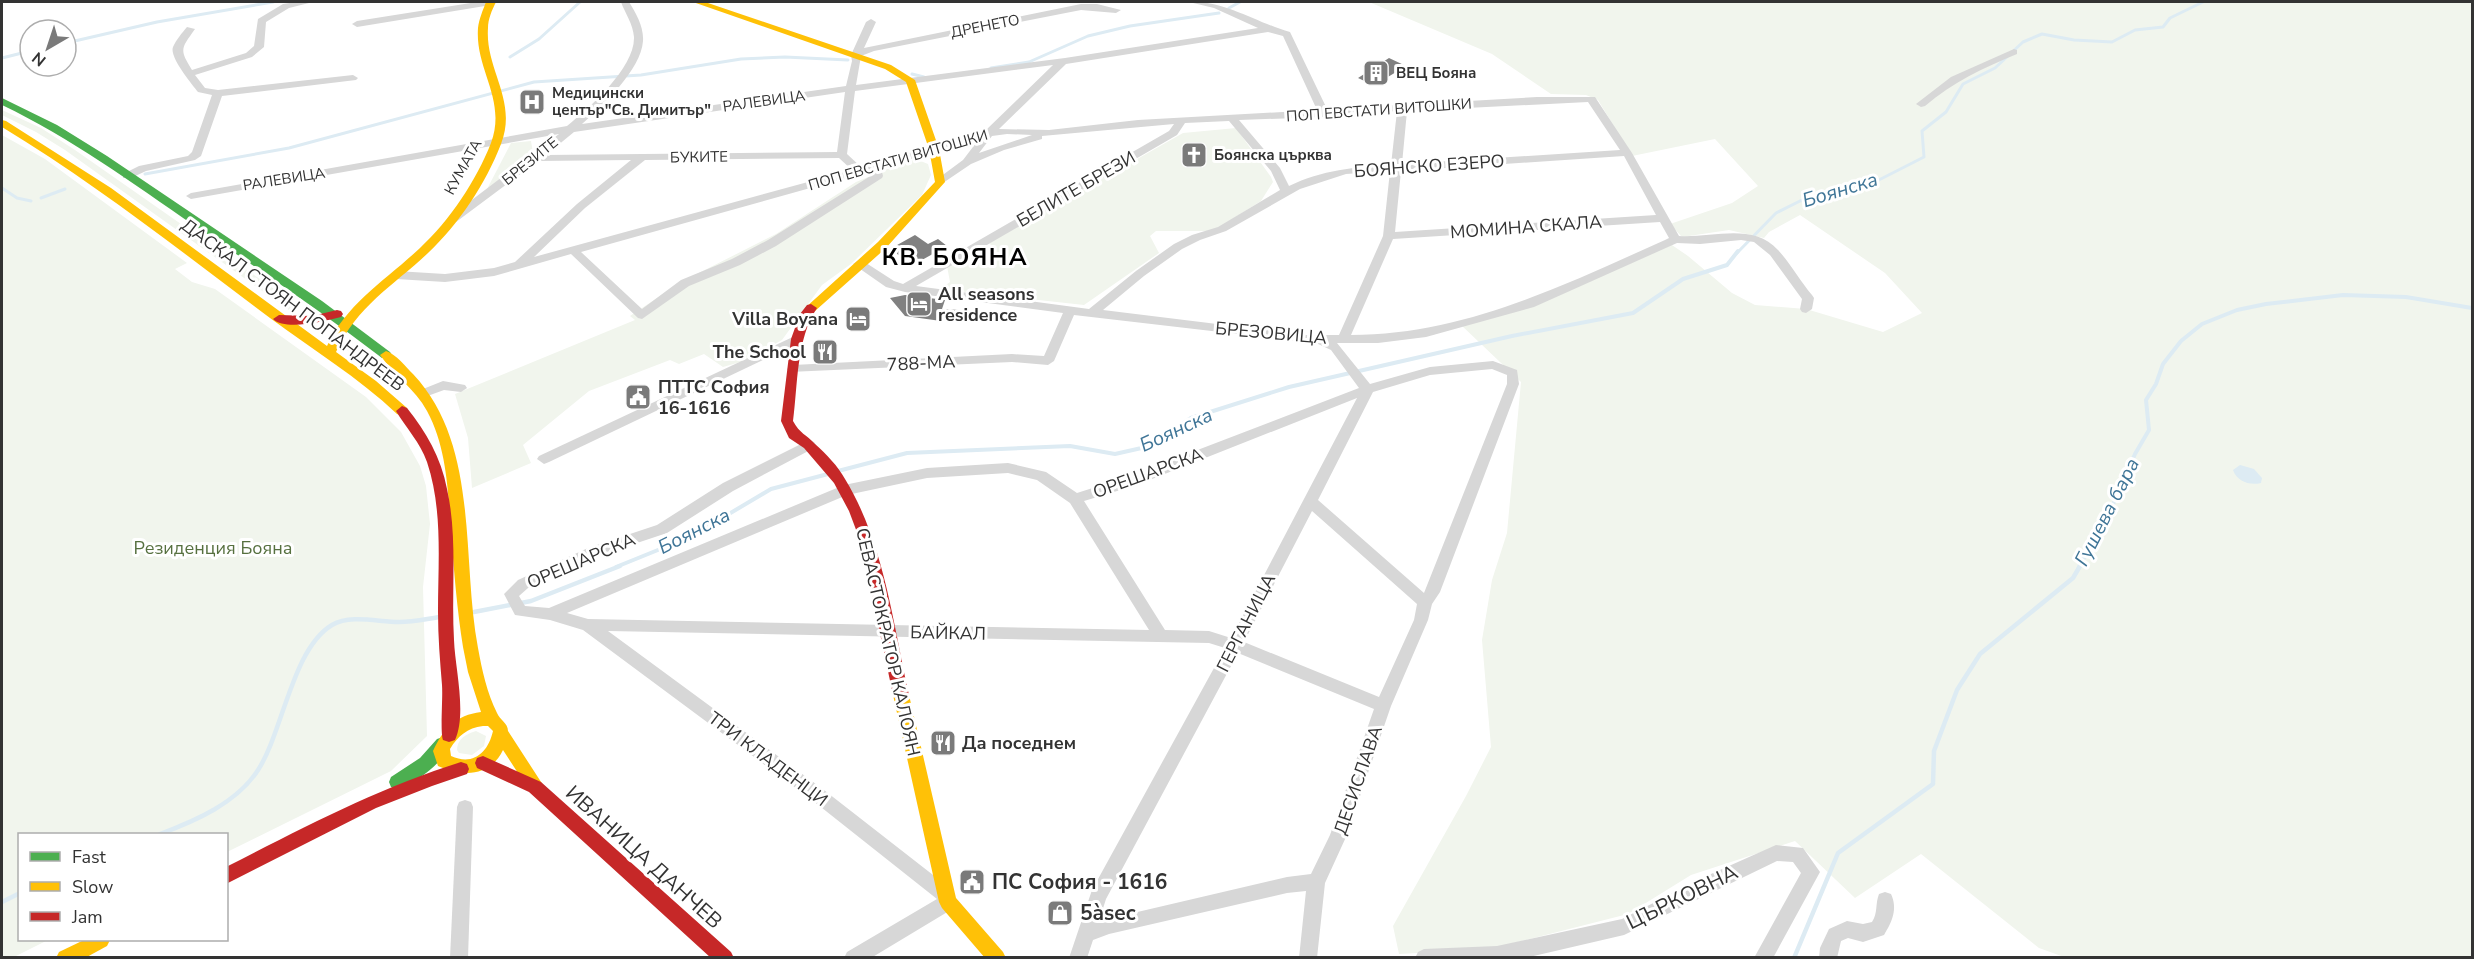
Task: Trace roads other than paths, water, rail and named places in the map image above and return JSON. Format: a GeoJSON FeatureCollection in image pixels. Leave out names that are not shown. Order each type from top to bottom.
{"type":"FeatureCollection","features":[{"type":"Feature","properties":{"kind":"main road","name":"КУМАТА"},"geometry":{"type":"LineString","coordinates":[[279,319],[337,319],[396,275],[425,250],[452,220],[496,143],[504,116],[500,92],[487,53],[483,30],[491,2]]}},
{"type":"Feature","properties":{"kind":"main road"},"geometry":{"type":"LineString","coordinates":[[698,2],[856,55],[888,67],[910,80],[934,149],[940,182]]}},
{"type":"Feature","properties":{"kind":"main road","name":"ДАСКАЛ СТОЯН ПОПАНДРЕЕВ"},"geometry":{"type":"LineString","coordinates":[[2,101],[27,112],[80,143],[366,339],[397,366],[422,394],[441,427],[452,467],[470,642],[483,700],[492,720]]}},
{"type":"Feature","properties":{"kind":"main road","name":"ДАСКАЛ СТОЯН ПОПАНДРЕЕВ"},"geometry":{"type":"LineString","coordinates":[[2,123],[55,153],[386,395],[423,435],[432,452],[442,500],[446,650],[452,722],[446,740]]}},
{"type":"Feature","properties":{"kind":"main road","name":"СЕВАСТОКРАТОР КАЛОЯН"},"geometry":{"type":"LineString","coordinates":[[940,182],[882,245],[813,306],[802,321],[797,339],[788,421],[794,435],[814,450],[842,485],[856,511],[868,543],[947,898],[997,957]]}},
{"type":"Feature","properties":{"kind":"main road"},"geometry":{"type":"LineString","coordinates":[[330,355],[336,334],[337,319]]}},
{"type":"Feature","properties":{"kind":"main road"},"geometry":{"type":"LineString","coordinates":[[228,875],[345,816],[432,777],[483,763],[496,750],[502,735],[501,729],[492,720],[473,720],[462,724],[426,764],[345,816]]}},
{"type":"Feature","properties":{"kind":"main road","name":"ИВАНИЦА ДАНЧЕВ"},"geometry":{"type":"LineString","coordinates":[[502,735],[536,787],[725,957]]}},
{"type":"Feature","properties":{"kind":"main road"},"geometry":{"type":"LineString","coordinates":[[446,740],[442,759],[452,767],[461,769]]}},
{"type":"Feature","properties":{"kind":"main road","name":"ИВАНИЦА ДАНЧЕВ"},"geometry":{"type":"LineString","coordinates":[[483,763],[536,787]]}},
{"type":"Feature","properties":{"kind":"main road"},"geometry":{"type":"LineString","coordinates":[[65,957],[97,941]]}},
{"type":"Feature","properties":{"kind":"street"},"geometry":{"type":"LineString","coordinates":[[192,74],[249,55],[259,47],[261,21],[286,6],[308,2]]}},
{"type":"Feature","properties":{"kind":"street"},"geometry":{"type":"LineString","coordinates":[[357,24],[491,2]]}},
{"type":"Feature","properties":{"kind":"street","name":"БРЕЗИТЕ"},"geometry":{"type":"LineString","coordinates":[[452,220],[570,129],[625,75],[638,44],[636,25],[625,2]]}},
{"type":"Feature","properties":{"kind":"street"},"geometry":{"type":"LineString","coordinates":[[1194,2],[1213,4],[1268,29],[1287,33],[1319,99],[1323,114]]}},
{"type":"Feature","properties":{"kind":"street","name":"ДРЕНЕТО"},"geometry":{"type":"LineString","coordinates":[[856,55],[871,49],[1081,7],[1116,10]]}},
{"type":"Feature","properties":{"kind":"street"},"geometry":{"type":"LineString","coordinates":[[859,171],[842,154],[850,89],[857,61],[856,55],[871,22]]}},
{"type":"Feature","properties":{"kind":"street"},"geometry":{"type":"LineString","coordinates":[[190,29],[177,48],[177,53],[202,90],[218,93],[353,78]]}},
{"type":"Feature","properties":{"kind":"street","name":"РАЛЕВИЦА"},"geometry":{"type":"LineString","coordinates":[[191,196],[570,129],[910,80],[1063,61],[1268,29]]}},
{"type":"Feature","properties":{"kind":"street"},"geometry":{"type":"LineString","coordinates":[[1921,104],[1941,86],[1963,72],[2014,52]]}},
{"type":"Feature","properties":{"kind":"street"},"geometry":{"type":"LineString","coordinates":[[967,162],[989,133],[1063,61]]}},
{"type":"Feature","properties":{"kind":"street"},"geometry":{"type":"LineString","coordinates":[[127,176],[143,168],[191,158],[197,154],[218,93]]}},
{"type":"Feature","properties":{"kind":"street","name":"ПОП ЕВСТАТИ ВИТОШКИ"},"geometry":{"type":"LineString","coordinates":[[396,275],[445,278],[494,272],[875,167],[989,133],[1007,131],[1049,134],[1138,123],[1591,99],[1627,153]]}},
{"type":"Feature","properties":{"kind":"street"},"geometry":{"type":"LineString","coordinates":[[1343,339],[1389,236],[1402,110]]}},
{"type":"Feature","properties":{"kind":"street"},"geometry":{"type":"LineString","coordinates":[[1233,119],[1276,170],[1285,190]]}},
{"type":"Feature","properties":{"kind":"street","name":"БЕЛИТЕ БРЕЗИ"},"geometry":{"type":"LineString","coordinates":[[905,288],[1173,133],[1181,122]]}},
{"type":"Feature","properties":{"kind":"street"},"geometry":{"type":"LineString","coordinates":[[940,182],[967,162],[1000,148],[1049,134]]}},
{"type":"Feature","properties":{"kind":"street"},"geometry":{"type":"LineString","coordinates":[[1627,153],[1675,238],[1702,240],[1733,235],[1765,244],[1774,252],[1808,298],[1806,309]]}},
{"type":"Feature","properties":{"kind":"street","name":"БОЯНСКО ЕЗЕРО"},"geometry":{"type":"LineString","coordinates":[[1092,313],[1174,250],[1195,237],[1219,231],[1285,190],[1332,173],[1627,153]]}},
{"type":"Feature","properties":{"kind":"street","name":"БУКИТЕ"},"geometry":{"type":"LineString","coordinates":[[532,159],[842,154]]}},
{"type":"Feature","properties":{"kind":"street"},"geometry":{"type":"LineString","coordinates":[[518,266],[581,206],[642,157]]}},
{"type":"Feature","properties":{"kind":"street"},"geometry":{"type":"LineString","coordinates":[[574,251],[642,315],[685,283],[736,262],[772,243],[878,176],[875,167]]}},
{"type":"Feature","properties":{"kind":"street","name":"МОМИНА СКАЛА"},"geometry":{"type":"LineString","coordinates":[[1389,236],[1663,218]]}},
{"type":"Feature","properties":{"kind":"street","name":"БРЕЗОВИЦА"},"geometry":{"type":"LineString","coordinates":[[859,264],[890,284],[905,288],[1306,339],[1378,339],[1426,333],[1530,304],[1669,243],[1675,238]]}},
{"type":"Feature","properties":{"kind":"street","name":"788-МА"},"geometry":{"type":"LineString","coordinates":[[793,369],[1012,358],[1048,361],[1070,310]]}},
{"type":"Feature","properties":{"kind":"street"},"geometry":{"type":"LineString","coordinates":[[544,459],[797,339]]}},
{"type":"Feature","properties":{"kind":"street"},"geometry":{"type":"LineString","coordinates":[[1306,339],[1335,347],[1368,390]]}},
{"type":"Feature","properties":{"kind":"street","name":"ОРЕШАРСКА"},"geometry":{"type":"LineString","coordinates":[[550,614],[842,485],[927,473],[1008,468],[1041,476],[1075,499],[1132,481],[1395,380],[1430,371],[1493,365],[1513,373]]}},
{"type":"Feature","properties":{"kind":"street","name":"ДЕСИСЛАВА"},"geometry":{"type":"LineString","coordinates":[[1316,882],[1338,837],[1383,706],[1421,620],[1425,602],[1433,592],[1513,384],[1513,373]]}},
{"type":"Feature","properties":{"kind":"street"},"geometry":{"type":"LineString","coordinates":[[422,394],[443,385],[461,388]]}},
{"type":"Feature","properties":{"kind":"street","name":"ГЕРГАНИЦА"},"geometry":{"type":"LineString","coordinates":[[1087,933],[1098,896],[1235,645],[1368,390]]}},
{"type":"Feature","properties":{"kind":"street","name":"ОРЕШАРСКА"},"geometry":{"type":"LineString","coordinates":[[511,594],[523,584],[593,552],[662,529],[728,487],[814,450]]}},
{"type":"Feature","properties":{"kind":"street"},"geometry":{"type":"LineString","coordinates":[[1075,499],[1160,635]]}},
{"type":"Feature","properties":{"kind":"street"},"geometry":{"type":"LineString","coordinates":[[1309,500],[1425,602]]}},
{"type":"Feature","properties":{"kind":"street","name":"БАЙКАЛ"},"geometry":{"type":"LineString","coordinates":[[511,594],[520,611],[550,614],[588,625],[1209,637],[1235,645],[1383,706]]}},
{"type":"Feature","properties":{"kind":"street","name":"ТРИ КЛАДЕНЦИ"},"geometry":{"type":"LineString","coordinates":[[588,625],[818,795],[947,898]]}},
{"type":"Feature","properties":{"kind":"street"},"geometry":{"type":"LineString","coordinates":[[459,957],[465,807]]}},
{"type":"Feature","properties":{"kind":"street","name":"ЦЪРКОВНА"},"geometry":{"type":"LineString","coordinates":[[1424,957],[1497,955],[1624,927],[1708,884],[1776,853],[1797,854],[1811,872],[1763,957]]}},
{"type":"Feature","properties":{"kind":"street"},"geometry":{"type":"LineString","coordinates":[[1078,957],[1087,933],[1109,926],[1287,885],[1316,882],[1307,957]]}},
{"type":"Feature","properties":{"kind":"street"},"geometry":{"type":"LineString","coordinates":[[853,957],[947,898]]}},
{"type":"Feature","properties":{"kind":"street"},"geometry":{"type":"LineString","coordinates":[[1828,957],[1835,934],[1847,929],[1863,933],[1878,929],[1885,918],[1885,900]]}},
{"type":"Feature","properties":{"kind":"waterway"},"geometry":{"type":"LineString","coordinates":[[78,40],[157,22],[273,2]]}},
{"type":"Feature","properties":{"kind":"waterway"},"geometry":{"type":"LineString","coordinates":[[510,57],[539,39],[580,2]]}},
{"type":"Feature","properties":{"kind":"waterway"},"geometry":{"type":"LineString","coordinates":[[1229,8],[1240,2]]}},
{"type":"Feature","properties":{"kind":"waterway","name":"Боянска"},"geometry":{"type":"LineString","coordinates":[[1737,253],[1776,213],[1800,201],[1828,192],[1869,185],[1924,157],[1922,131],[1946,112],[1963,84],[1995,68],[2023,42],[2042,34],[2074,40],[2112,42],[2135,30],[2163,27],[2170,18],[2203,2]]}},
{"type":"Feature","properties":{"kind":"waterway"},"geometry":{"type":"LineString","coordinates":[[991,68],[1029,62],[1088,36],[1130,26],[1219,13]]}},
{"type":"Feature","properties":{"kind":"waterway"},"geometry":{"type":"LineString","coordinates":[[2,58],[18,54]]}},
{"type":"Feature","properties":{"kind":"waterway"},"geometry":{"type":"LineString","coordinates":[[145,174],[289,148],[534,82],[641,75],[741,59],[785,57],[848,60]]}},
{"type":"Feature","properties":{"kind":"waterway"},"geometry":{"type":"LineString","coordinates":[[912,74],[924,77]]}},
{"type":"Feature","properties":{"kind":"waterway"},"geometry":{"type":"LineString","coordinates":[[2,188],[17,198],[31,201]]}},
{"type":"Feature","properties":{"kind":"waterway"},"geometry":{"type":"LineString","coordinates":[[41,198],[65,189]]}},
{"type":"Feature","properties":{"kind":"waterway","name":"Боянска"},"geometry":{"type":"LineString","coordinates":[[838,471],[907,453],[1070,446],[1115,454],[1146,447],[1191,418],[1289,387],[1512,336],[1633,313],[1683,279],[1727,265],[1738,251]]}},
{"type":"Feature","properties":{"kind":"waterway","name":"Гушева бара"},"geometry":{"type":"LineString","coordinates":[[2079,567],[2111,509],[2135,454],[2149,430],[2146,400],[2156,384],[2163,364],[2181,341],[2202,324],[2237,310],[2266,304],[2343,295],[2406,297],[2472,308]]}},
{"type":"Feature","properties":{"kind":"waterway","name":"Боянска"},"geometry":{"type":"LineString","coordinates":[[616,567],[690,537],[771,489],[828,474]]}},
{"type":"Feature","properties":{"kind":"waterway","name":"Боянска"},"geometry":{"type":"LineString","coordinates":[[474,612],[531,601],[620,566]]}},
{"type":"Feature","properties":{"kind":"waterway","name":"Гушева бара"},"geometry":{"type":"LineString","coordinates":[[1794,958],[1838,853],[1933,784],[1934,751],[1957,690],[1980,654],[2073,578],[2080,566]]}},
{"type":"Feature","properties":{"kind":"waterway","name":"Боянска"},"geometry":{"type":"LineString","coordinates":[[162,833],[214,810],[249,782],[267,754],[289,692],[307,652],[318,637],[332,625],[356,619],[404,622],[440,617]]}},
{"type":"Feature","properties":{"kind":"waterway","name":"Боянска"},"geometry":{"type":"LineString","coordinates":[[2,902],[18,894]]}},
{"type":"Feature","properties":{"kind":"place","name":"ВЕЦ Бояна"},"geometry":{"type":"Point","coordinates":[1376,73]}},
{"type":"Feature","properties":{"kind":"place","name":"Медицински център\"Св. Димитър\""},"geometry":{"type":"Point","coordinates":[532,102]}},
{"type":"Feature","properties":{"kind":"place","name":"Боянска църква"},"geometry":{"type":"Point","coordinates":[1194,155]}},
{"type":"Feature","properties":{"kind":"place","name":"All seasons residence"},"geometry":{"type":"Point","coordinates":[919,304]}},
{"type":"Feature","properties":{"kind":"place","name":"Villa Boyana"},"geometry":{"type":"Point","coordinates":[858,319]}},
{"type":"Feature","properties":{"kind":"place","name":"The School"},"geometry":{"type":"Point","coordinates":[825,352]}},
{"type":"Feature","properties":{"kind":"place","name":"ПТТС София 16-1616"},"geometry":{"type":"Point","coordinates":[638,397]}},
{"type":"Feature","properties":{"kind":"place","name":"Да поседнем"},"geometry":{"type":"Point","coordinates":[943,743]}},
{"type":"Feature","properties":{"kind":"place","name":"ПС София - 1616"},"geometry":{"type":"Point","coordinates":[972,882]}},
{"type":"Feature","properties":{"kind":"place","name":"5àsec"},"geometry":{"type":"Point","coordinates":[1060,913]}},
{"type":"Feature","properties":{"kind":"district","name":"КВ. БОЯНА"},"geometry":{"type":"Point","coordinates":[955,257]}},
{"type":"Feature","properties":{"kind":"park label","name":"Резиденция Бояна"},"geometry":{"type":"Point","coordinates":[213,548]}}]}
